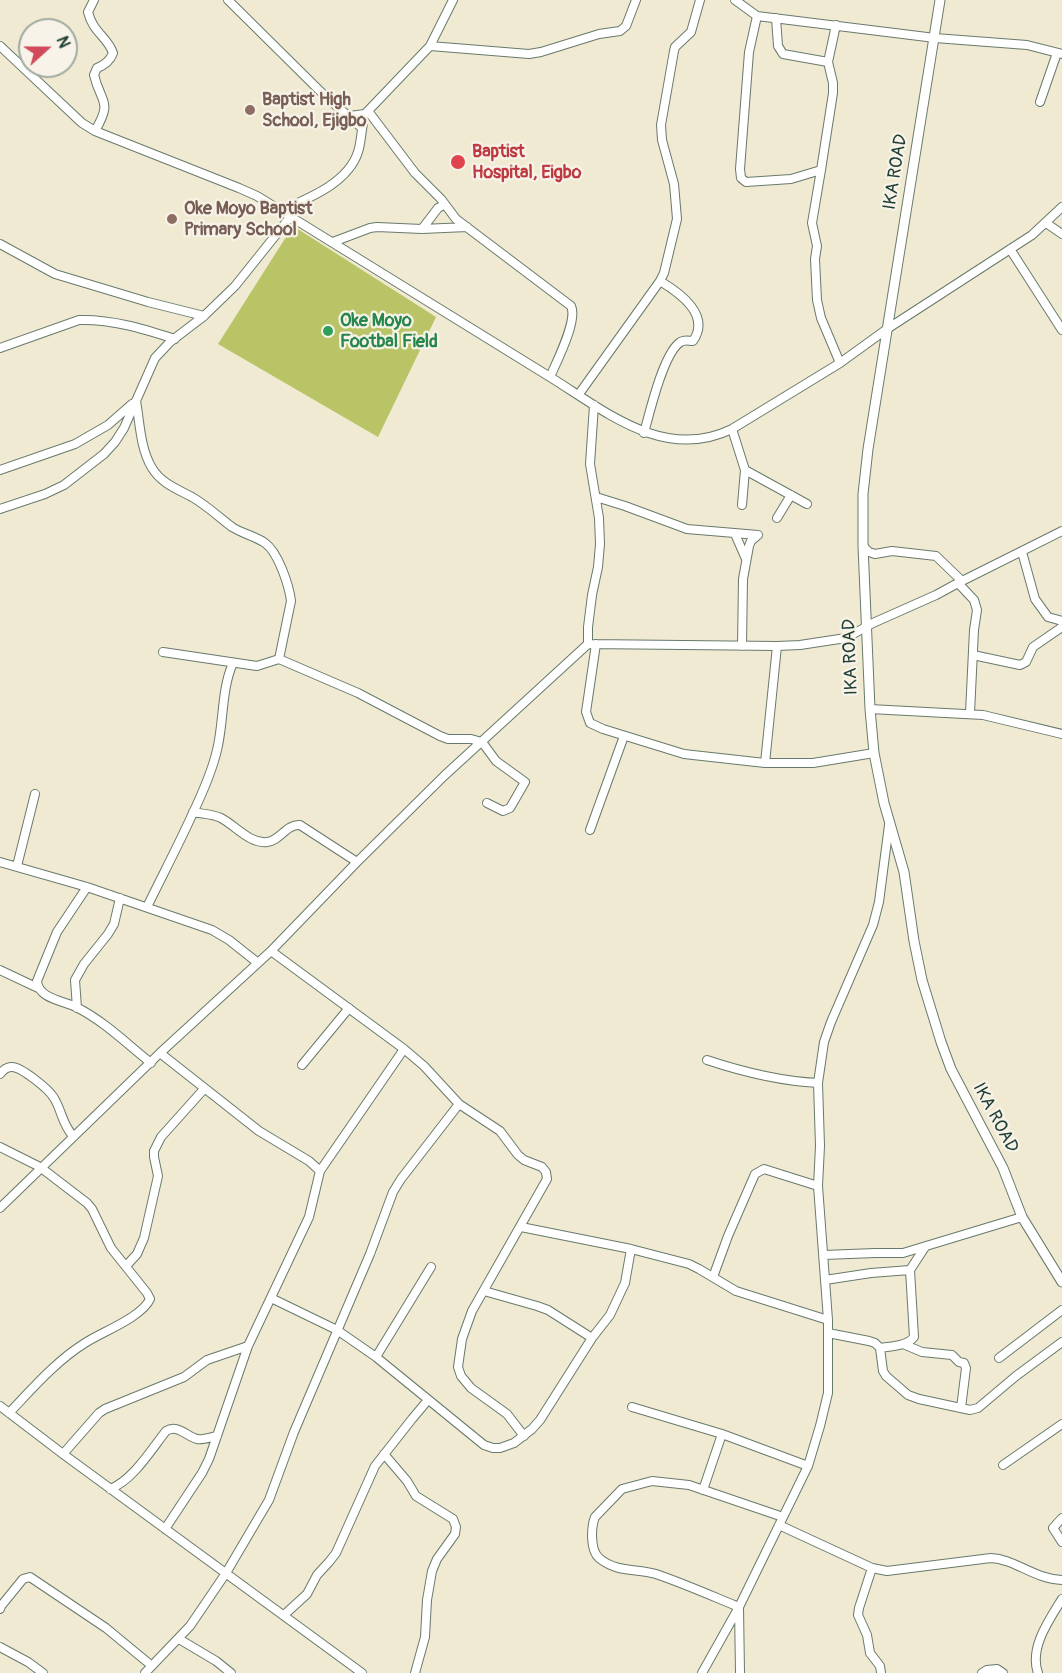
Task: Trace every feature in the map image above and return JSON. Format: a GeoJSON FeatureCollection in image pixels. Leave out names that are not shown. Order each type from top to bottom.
{"type":"FeatureCollection","features":[{"type":"Feature","properties":{"kind":"street"},"geometry":{"type":"LineString","coordinates":[[94,0],[88,12],[90,21],[94,29],[111,47],[113,53],[110,60],[97,68],[94,75],[104,98],[105,111],[95,131]]}},
{"type":"Feature","properties":{"kind":"street"},"geometry":{"type":"LineString","coordinates":[[228,0],[325,96],[362,128]]}},
{"type":"Feature","properties":{"kind":"street"},"geometry":{"type":"LineString","coordinates":[[282,210],[328,187],[351,166],[358,153],[367,112],[430,46],[453,0]]}},
{"type":"Feature","properties":{"kind":"street"},"geometry":{"type":"LineString","coordinates":[[430,46],[529,54],[541,52],[599,34],[620,31],[626,26],[636,0]]}},
{"type":"Feature","properties":{"kind":"street"},"geometry":{"type":"LineString","coordinates":[[579,394],[664,273],[677,219],[672,177],[661,125],[675,47],[691,32],[700,0]]}},
{"type":"Feature","properties":{"kind":"street"},"geometry":{"type":"LineString","coordinates":[[735,0],[757,16],[935,38],[1027,45],[1060,54],[1040,102]]}},
{"type":"Feature","properties":{"kind":"street","name":"IKA ROAD"},"geometry":{"type":"LineString","coordinates":[[940,0],[868,449],[863,494],[863,546],[874,753],[884,804],[906,880],[922,980],[941,1042],[960,1087],[1003,1168],[1022,1216],[1062,1282]]}},
{"type":"Feature","properties":{"kind":"street"},"geometry":{"type":"LineString","coordinates":[[757,16],[749,52],[741,178],[746,182],[792,179],[822,170]]}},
{"type":"Feature","properties":{"kind":"street"},"geometry":{"type":"LineString","coordinates":[[776,18],[778,46],[783,54],[828,62]]}},
{"type":"Feature","properties":{"kind":"street"},"geometry":{"type":"LineString","coordinates":[[836,25],[828,62],[833,83],[822,170],[812,223],[817,246],[815,259],[817,300],[821,318],[840,363]]}},
{"type":"Feature","properties":{"kind":"street"},"geometry":{"type":"LineString","coordinates":[[0,46],[82,123],[95,131],[239,188],[282,210],[594,405],[644,432],[672,439],[692,440],[717,436],[732,429],[840,363],[887,329],[1010,249],[1046,223],[1062,207]]}},
{"type":"Feature","properties":{"kind":"street"},"geometry":{"type":"LineString","coordinates":[[350,116],[367,112]]}},
{"type":"Feature","properties":{"kind":"street"},"geometry":{"type":"LineString","coordinates":[[367,112],[415,173],[435,192],[456,219],[571,306],[573,316],[550,377]]}},
{"type":"Feature","properties":{"kind":"street"},"geometry":{"type":"LineString","coordinates":[[422,229],[438,208],[444,205]]}},
{"type":"Feature","properties":{"kind":"street"},"geometry":{"type":"LineString","coordinates":[[0,509],[64,485],[104,454],[124,428],[155,358],[236,286],[291,216]]}},
{"type":"Feature","properties":{"kind":"street"},"geometry":{"type":"LineString","coordinates":[[1046,223],[1062,234]]}},
{"type":"Feature","properties":{"kind":"street"},"geometry":{"type":"LineString","coordinates":[[333,242],[370,228],[467,227]]}},
{"type":"Feature","properties":{"kind":"street"},"geometry":{"type":"LineString","coordinates":[[0,244],[55,274],[204,316]]}},
{"type":"Feature","properties":{"kind":"street"},"geometry":{"type":"LineString","coordinates":[[1010,249],[1062,330]]}},
{"type":"Feature","properties":{"kind":"street"},"geometry":{"type":"LineString","coordinates":[[644,432],[657,385],[667,362],[678,344],[684,340],[693,341],[698,330],[698,319],[690,303],[680,293],[660,281]]}},
{"type":"Feature","properties":{"kind":"street"},"geometry":{"type":"LineString","coordinates":[[0,348],[79,321],[92,320],[134,326],[175,339]]}},
{"type":"Feature","properties":{"kind":"street"},"geometry":{"type":"LineString","coordinates":[[0,470],[75,444],[108,425],[136,401]]}},
{"type":"Feature","properties":{"kind":"street"},"geometry":{"type":"LineString","coordinates":[[136,401],[144,451],[152,468],[162,481],[193,498],[239,531],[264,541],[276,556],[291,601],[279,659]]}},
{"type":"Feature","properties":{"kind":"street"},"geometry":{"type":"LineString","coordinates":[[594,405],[590,464],[599,518],[600,544],[591,606],[592,644],[585,712],[590,723],[684,754],[765,763],[813,763],[874,753]]}},
{"type":"Feature","properties":{"kind":"street"},"geometry":{"type":"LineString","coordinates":[[732,429],[745,470],[742,505]]}},
{"type":"Feature","properties":{"kind":"street"},"geometry":{"type":"LineString","coordinates":[[745,470],[807,504]]}},
{"type":"Feature","properties":{"kind":"street"},"geometry":{"type":"LineString","coordinates":[[777,519],[791,495]]}},
{"type":"Feature","properties":{"kind":"street"},"geometry":{"type":"LineString","coordinates":[[596,497],[687,529],[758,535],[751,541],[743,579],[742,646]]}},
{"type":"Feature","properties":{"kind":"street"},"geometry":{"type":"LineString","coordinates":[[0,1208],[160,1053],[271,951],[444,776],[581,649],[592,644],[777,646],[846,638],[1062,531]]}},
{"type":"Feature","properties":{"kind":"street"},"geometry":{"type":"LineString","coordinates":[[735,534],[746,559]]}},
{"type":"Feature","properties":{"kind":"street"},"geometry":{"type":"LineString","coordinates":[[863,546],[875,554],[892,551],[936,556],[974,600],[977,610],[970,713]]}},
{"type":"Feature","properties":{"kind":"street"},"geometry":{"type":"LineString","coordinates":[[1022,552],[1035,599],[1048,617],[1062,621]]}},
{"type":"Feature","properties":{"kind":"street"},"geometry":{"type":"LineString","coordinates":[[973,655],[1020,665],[1026,662],[1033,647],[1062,627]]}},
{"type":"Feature","properties":{"kind":"street"},"geometry":{"type":"LineString","coordinates":[[765,763],[777,646]]}},
{"type":"Feature","properties":{"kind":"street"},"geometry":{"type":"LineString","coordinates":[[163,652],[257,666],[279,659],[358,693],[440,736],[448,739],[471,739],[482,742],[496,761],[525,782],[510,808],[503,811],[488,803]]}},
{"type":"Feature","properties":{"kind":"street"},"geometry":{"type":"LineString","coordinates":[[147,907],[203,791],[217,751],[228,676],[233,663]]}},
{"type":"Feature","properties":{"kind":"street"},"geometry":{"type":"LineString","coordinates":[[870,709],[970,713],[1062,734]]}},
{"type":"Feature","properties":{"kind":"street"},"geometry":{"type":"LineString","coordinates":[[590,830],[624,736]]}},
{"type":"Feature","properties":{"kind":"street"},"geometry":{"type":"LineString","coordinates":[[17,866],[35,794]]}},
{"type":"Feature","properties":{"kind":"street"},"geometry":{"type":"LineString","coordinates":[[194,812],[218,816],[254,840],[267,843],[288,828],[300,825],[357,862]]}},
{"type":"Feature","properties":{"kind":"street"},"geometry":{"type":"LineString","coordinates":[[702,1673],[740,1607],[808,1466],[828,1393],[828,1320],[818,1186],[820,1146],[818,1083],[824,1042],[873,925],[879,902],[890,821]]}},
{"type":"Feature","properties":{"kind":"street"},"geometry":{"type":"LineString","coordinates":[[0,862],[87,887],[212,930],[230,940],[258,963]]}},
{"type":"Feature","properties":{"kind":"street"},"geometry":{"type":"LineString","coordinates":[[38,988],[38,981],[57,932],[87,887]]}},
{"type":"Feature","properties":{"kind":"street"},"geometry":{"type":"LineString","coordinates":[[77,1008],[75,980],[114,924],[120,898]]}},
{"type":"Feature","properties":{"kind":"street"},"geometry":{"type":"LineString","coordinates":[[271,951],[404,1049],[424,1066],[459,1104],[494,1125],[518,1155],[542,1167],[546,1172],[547,1179],[472,1311],[462,1339],[458,1367],[461,1376],[471,1388],[507,1414],[524,1436]]}},
{"type":"Feature","properties":{"kind":"street"},"geometry":{"type":"LineString","coordinates":[[0,970],[38,988],[42,994],[77,1008],[100,1021],[151,1063]]}},
{"type":"Feature","properties":{"kind":"street"},"geometry":{"type":"LineString","coordinates":[[302,1065],[349,1008]]}},
{"type":"Feature","properties":{"kind":"street"},"geometry":{"type":"LineString","coordinates":[[165,1529],[209,1459],[248,1346],[309,1217],[321,1170],[404,1049]]}},
{"type":"Feature","properties":{"kind":"street"},"geometry":{"type":"LineString","coordinates":[[160,1053],[265,1136],[321,1170]]}},
{"type":"Feature","properties":{"kind":"street"},"geometry":{"type":"LineString","coordinates":[[707,1060],[773,1078],[818,1083]]}},
{"type":"Feature","properties":{"kind":"street"},"geometry":{"type":"LineString","coordinates":[[0,1074],[4,1069],[13,1066],[21,1069],[50,1092],[57,1103],[63,1123],[73,1136]]}},
{"type":"Feature","properties":{"kind":"street"},"geometry":{"type":"LineString","coordinates":[[126,1266],[141,1246],[149,1218],[158,1176],[154,1156],[157,1143],[204,1089]]}},
{"type":"Feature","properties":{"kind":"street"},"geometry":{"type":"LineString","coordinates":[[145,1673],[190,1626],[226,1573],[269,1500],[294,1432],[370,1254],[393,1192],[459,1104]]}},
{"type":"Feature","properties":{"kind":"street"},"geometry":{"type":"LineString","coordinates":[[0,1147],[40,1167],[87,1203],[111,1248],[150,1299],[148,1304],[132,1316],[79,1347],[9,1413]]}},
{"type":"Feature","properties":{"kind":"street"},"geometry":{"type":"LineString","coordinates":[[309,1161],[329,1159]]}},
{"type":"Feature","properties":{"kind":"street"},"geometry":{"type":"LineString","coordinates":[[713,1277],[755,1174],[764,1169],[818,1186]]}},
{"type":"Feature","properties":{"kind":"street"},"geometry":{"type":"LineString","coordinates":[[824,1255],[897,1254],[1022,1216]]}},
{"type":"Feature","properties":{"kind":"street"},"geometry":{"type":"LineString","coordinates":[[521,1227],[631,1249],[689,1264],[742,1294],[828,1320]]}},
{"type":"Feature","properties":{"kind":"street"},"geometry":{"type":"LineString","coordinates":[[880,1347],[910,1342],[914,1336],[910,1270],[925,1247]]}},
{"type":"Feature","properties":{"kind":"street"},"geometry":{"type":"LineString","coordinates":[[271,1298],[337,1330],[376,1357],[484,1445],[500,1448],[524,1436],[540,1420],[592,1338],[610,1316],[623,1288],[631,1249]]}},
{"type":"Feature","properties":{"kind":"street"},"geometry":{"type":"LineString","coordinates":[[376,1357],[431,1267]]}},
{"type":"Feature","properties":{"kind":"street"},"geometry":{"type":"LineString","coordinates":[[825,1280],[910,1270]]}},
{"type":"Feature","properties":{"kind":"street"},"geometry":{"type":"LineString","coordinates":[[484,1291],[542,1308],[592,1338]]}},
{"type":"Feature","properties":{"kind":"street"},"geometry":{"type":"LineString","coordinates":[[999,1358],[1062,1310]]}},
{"type":"Feature","properties":{"kind":"street"},"geometry":{"type":"LineString","coordinates":[[828,1333],[875,1343],[880,1347],[883,1371],[886,1376],[908,1395],[970,1410],[978,1408],[1062,1342]]}},
{"type":"Feature","properties":{"kind":"street"},"geometry":{"type":"LineString","coordinates":[[903,1344],[922,1352],[952,1356],[965,1364],[961,1408]]}},
{"type":"Feature","properties":{"kind":"street"},"geometry":{"type":"LineString","coordinates":[[63,1455],[105,1409],[184,1377],[207,1360],[248,1346]]}},
{"type":"Feature","properties":{"kind":"street"},"geometry":{"type":"LineString","coordinates":[[284,1615],[307,1594],[317,1575],[336,1553],[375,1466],[428,1400]]}},
{"type":"Feature","properties":{"kind":"street"},"geometry":{"type":"LineString","coordinates":[[0,1406],[63,1455],[362,1673]]}},
{"type":"Feature","properties":{"kind":"street"},"geometry":{"type":"LineString","coordinates":[[632,1407],[723,1434],[808,1466]]}},
{"type":"Feature","properties":{"kind":"street"},"geometry":{"type":"LineString","coordinates":[[1003,1465],[1062,1424]]}},
{"type":"Feature","properties":{"kind":"street"},"geometry":{"type":"LineString","coordinates":[[110,1489],[123,1483],[170,1428],[176,1428],[197,1439],[217,1436]]}},
{"type":"Feature","properties":{"kind":"street"},"geometry":{"type":"LineString","coordinates":[[703,1490],[723,1434]]}},
{"type":"Feature","properties":{"kind":"street"},"geometry":{"type":"LineString","coordinates":[[384,1454],[407,1481],[416,1496],[453,1519],[456,1527],[432,1571],[427,1600],[425,1637],[415,1673]]}},
{"type":"Feature","properties":{"kind":"street"},"geometry":{"type":"LineString","coordinates":[[740,1607],[656,1574],[614,1567],[599,1558],[594,1549],[592,1523],[622,1489],[652,1481],[689,1485],[783,1516]]}},
{"type":"Feature","properties":{"kind":"street"},"geometry":{"type":"LineString","coordinates":[[1062,1518],[1053,1528],[1062,1542]]}},
{"type":"Feature","properties":{"kind":"street"},"geometry":{"type":"LineString","coordinates":[[779,1525],[872,1568],[887,1570],[1000,1558],[1049,1580],[1062,1580]]}},
{"type":"Feature","properties":{"kind":"street"},"geometry":{"type":"LineString","coordinates":[[872,1568],[858,1615],[867,1635],[869,1649],[880,1666],[881,1673]]}},
{"type":"Feature","properties":{"kind":"street"},"geometry":{"type":"LineString","coordinates":[[0,1607],[23,1580],[30,1577],[106,1628],[152,1666]]}},
{"type":"Feature","properties":{"kind":"street"},"geometry":{"type":"LineString","coordinates":[[1038,1673],[1036,1654],[1039,1640],[1062,1599]]}},
{"type":"Feature","properties":{"kind":"street"},"geometry":{"type":"LineString","coordinates":[[740,1607],[740,1673]]}},
{"type":"Feature","properties":{"kind":"street"},"geometry":{"type":"LineString","coordinates":[[179,1639],[216,1661],[231,1673]]}},
{"type":"Feature","properties":{"kind":"street"},"geometry":{"type":"LineString","coordinates":[[0,1647],[43,1673]]}},
{"type":"Feature","properties":{"kind":"street"},"geometry":{"type":"LineString","coordinates":[[982,1673],[992,1669],[1004,1673]]}},
{"type":"Feature","properties":{"kind":"green space","name":"Oke Moyo Footbal Field"},"geometry":{"type":"Polygon","coordinates":[[[293,226],[436,317],[378,437],[218,344],[293,226]]]}},
{"type":"Feature","properties":{"kind":"place","name":"Baptist High School, Ejigbo"},"geometry":{"type":"Point","coordinates":[250,110]}},
{"type":"Feature","properties":{"kind":"place","name":"Baptist Hospital, Eigbo"},"geometry":{"type":"Point","coordinates":[458,162]}},
{"type":"Feature","properties":{"kind":"place","name":"Oke Moyo Baptist Primary School"},"geometry":{"type":"Point","coordinates":[172,219]}},
{"type":"Feature","properties":{"kind":"place","name":"Oke Moyo Footbal Field"},"geometry":{"type":"Point","coordinates":[328,331]}}]}
